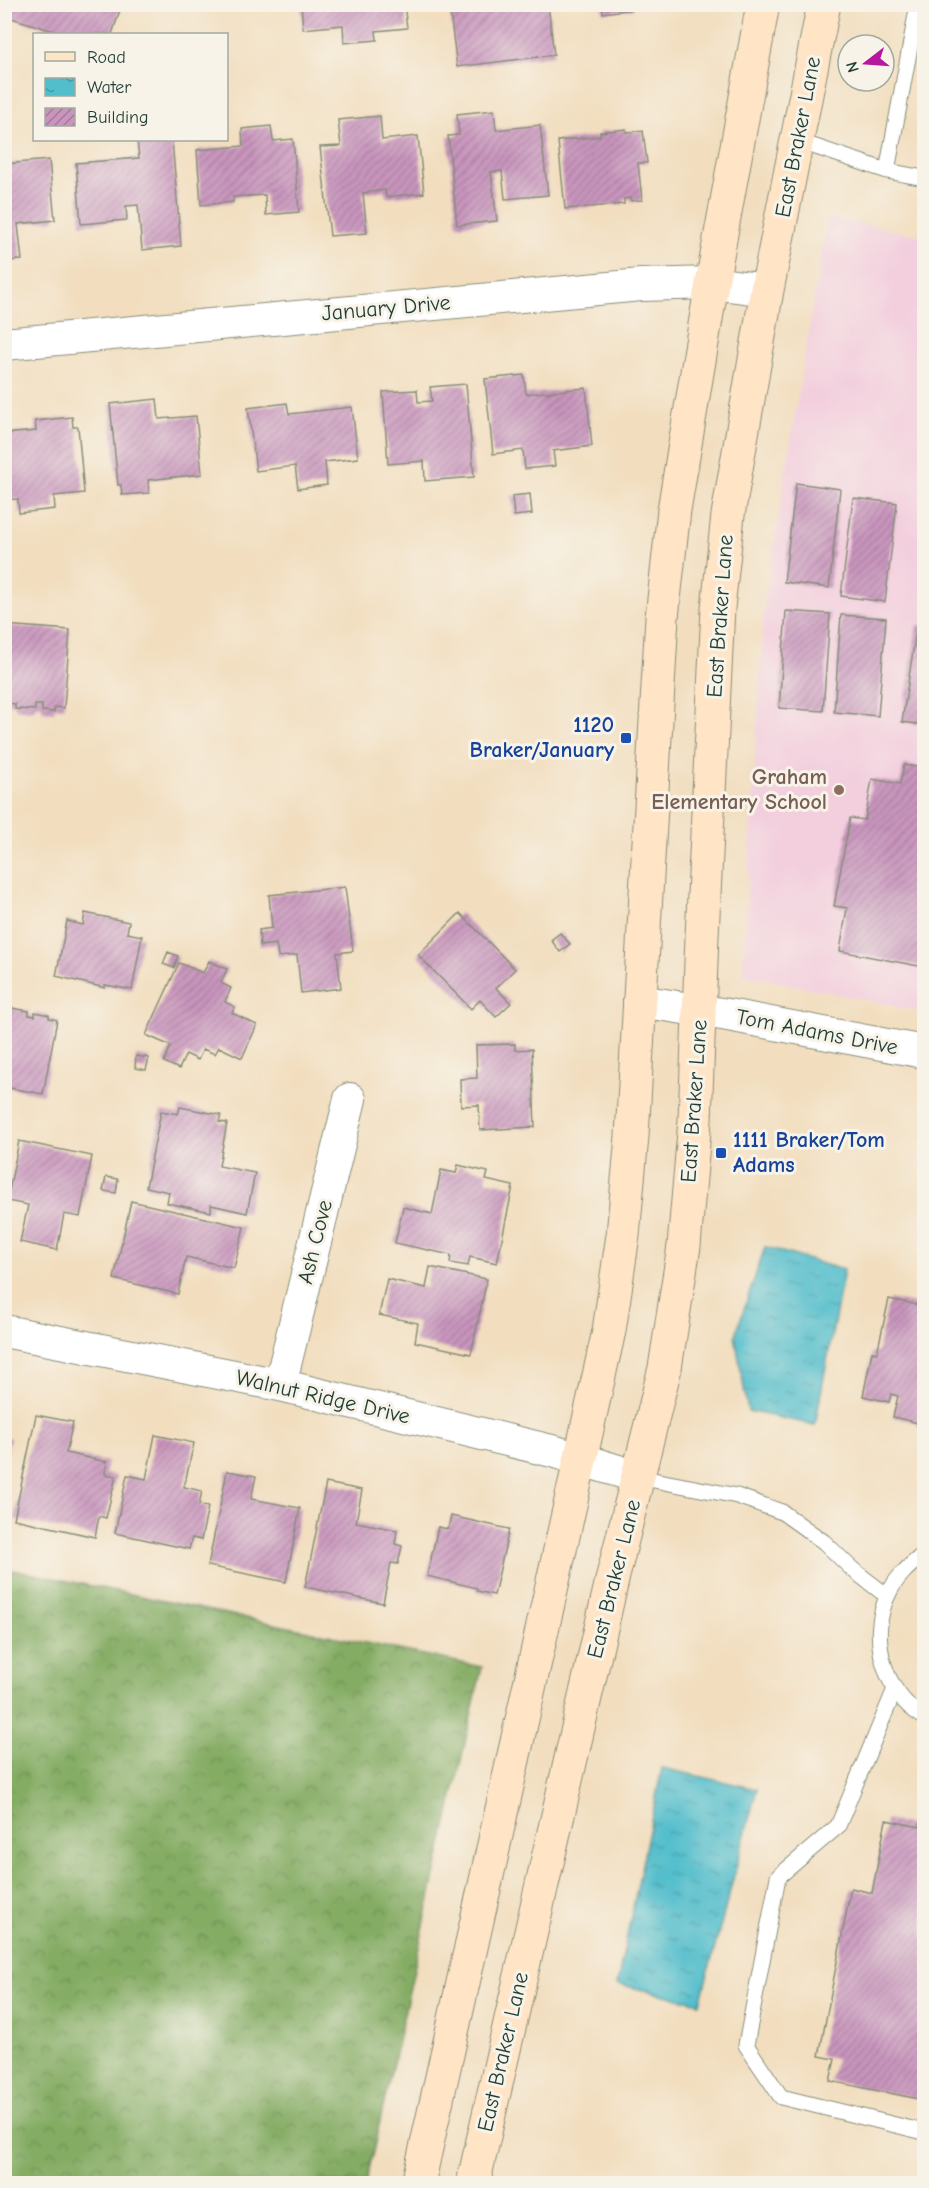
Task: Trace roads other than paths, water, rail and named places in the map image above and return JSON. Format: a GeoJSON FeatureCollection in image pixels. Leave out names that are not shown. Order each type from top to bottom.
{"type":"FeatureCollection","features":[{"type":"Feature","properties":{"kind":"main road"},"geometry":{"type":"LineString","coordinates":[[418,2184],[609,1331],[623,1235],[632,1136],[662,617],[674,510],[712,283],[763,4]]}},
{"type":"Feature","properties":{"kind":"main road","name":"East Braker Lane"},"geometry":{"type":"LineString","coordinates":[[473,2184],[613,1576],[665,1368],[684,1246],[695,1120],[718,608],[728,515],[767,290],[824,4]]}},
{"type":"Feature","properties":{"kind":"street","name":"January Drive"},"geometry":{"type":"LineString","coordinates":[[4,344],[641,285],[712,283],[767,290]]}},
{"type":"Feature","properties":{"kind":"street","name":"Tom Adams Drive"},"geometry":{"type":"LineString","coordinates":[[639,1001],[924,1052]]}},
{"type":"Feature","properties":{"kind":"street","name":"Ash Cove"},"geometry":{"type":"LineString","coordinates":[[280,1385],[350,1099]]}},
{"type":"Feature","properties":{"kind":"street","name":"Walnut Ridge Drive"},"geometry":{"type":"LineString","coordinates":[[4,1331],[280,1385],[556,1452],[638,1478]]}},
{"type":"Feature","properties":{"kind":"lane"},"geometry":{"type":"LineString","coordinates":[[887,171],[918,4]]}},
{"type":"Feature","properties":{"kind":"lane"},"geometry":{"type":"LineString","coordinates":[[798,141],[887,171],[924,178]]}},
{"type":"Feature","properties":{"kind":"lane"},"geometry":{"type":"LineString","coordinates":[[638,1478],[737,1496],[782,1512],[824,1542],[852,1569],[887,1596]]}},
{"type":"Feature","properties":{"kind":"lane"},"geometry":{"type":"LineString","coordinates":[[924,1554],[905,1569],[887,1596],[879,1626],[882,1659],[895,1689],[917,1713],[924,1717]]}},
{"type":"Feature","properties":{"kind":"lane"},"geometry":{"type":"LineString","coordinates":[[895,1689],[838,1826],[778,1877],[746,2045],[781,2097],[924,2132]]}},
{"type":"Feature","properties":{"kind":"water"},"geometry":{"type":"Polygon","coordinates":[[[765,1247],[844,1270],[815,1425],[748,1411],[735,1336],[765,1247]]]}},
{"type":"Feature","properties":{"kind":"water"},"geometry":{"type":"Polygon","coordinates":[[[662,1768],[757,1789],[700,2003],[617,1984],[662,1768]]]}},
{"type":"Feature","properties":{"kind":"place","name":"1120 Braker/January"},"geometry":{"type":"Point","coordinates":[626,738]}},
{"type":"Feature","properties":{"kind":"place","name":"Graham Elementary School"},"geometry":{"type":"Point","coordinates":[839,790]}},
{"type":"Feature","properties":{"kind":"place","name":"1111 Braker/Tom Adams"},"geometry":{"type":"Point","coordinates":[721,1153]}}]}
